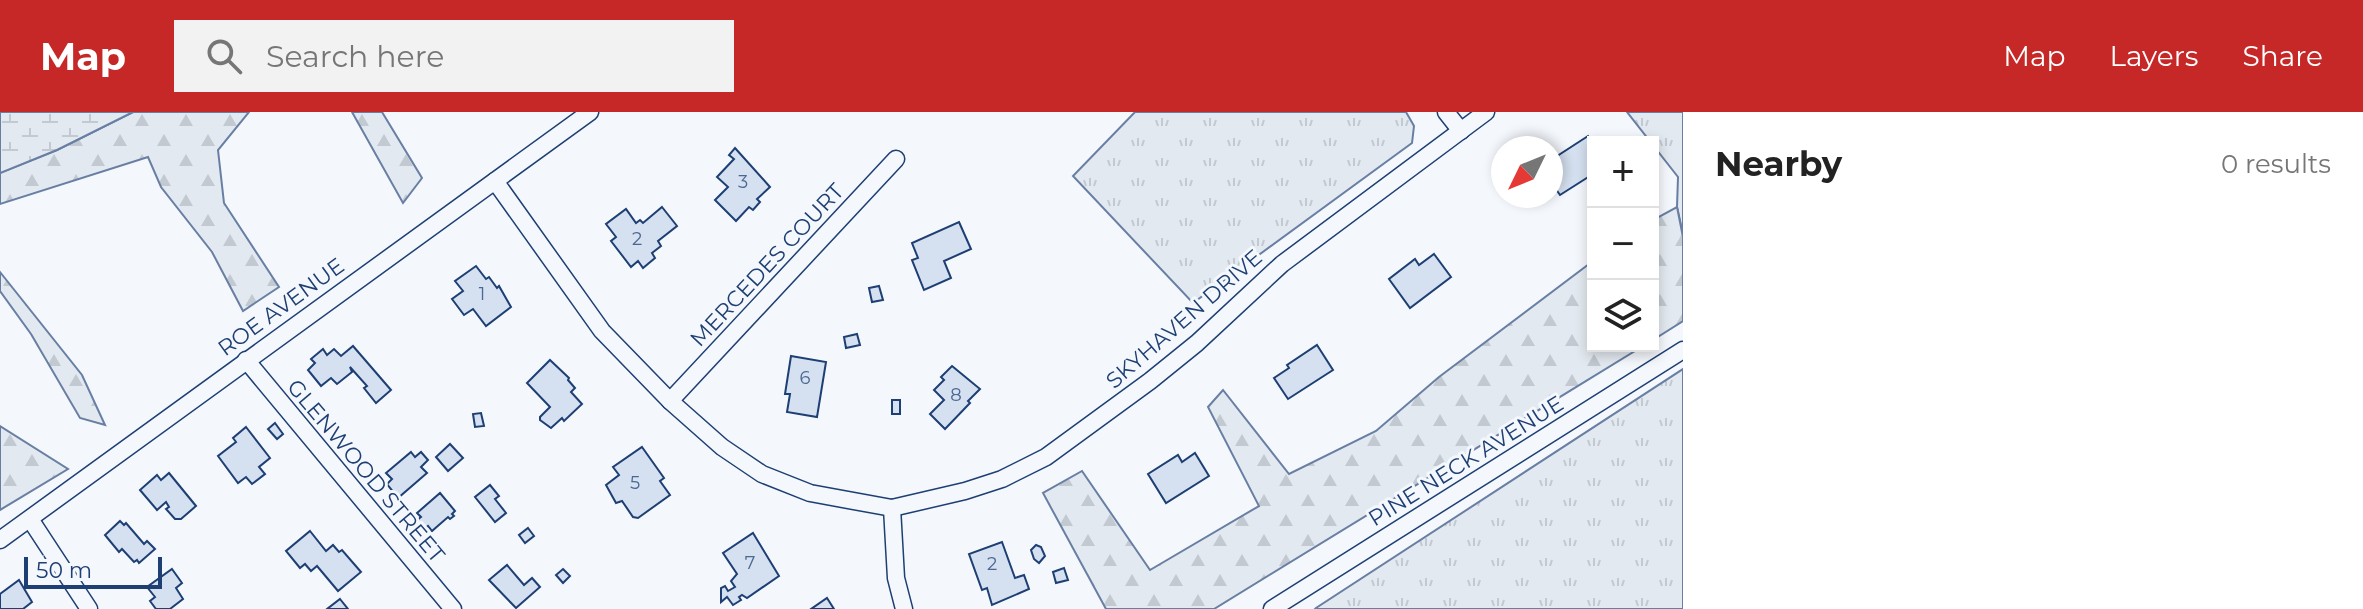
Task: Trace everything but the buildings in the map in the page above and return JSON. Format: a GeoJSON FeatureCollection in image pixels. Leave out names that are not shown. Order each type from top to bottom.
{"type":"FeatureCollection","features":[{"type":"Feature","properties":{"kind":"street","name":"ROE AVENUE"},"geometry":{"type":"LineString","coordinates":[[0,540],[590,112]]}},
{"type":"Feature","properties":{"kind":"street"},"geometry":{"type":"LineString","coordinates":[[1446,112],[1461,131]]}},
{"type":"Feature","properties":{"kind":"street","name":"SKYHAVEN DRIVE"},"geometry":{"type":"LineString","coordinates":[[495,181],[602,331],[670,401],[722,447],[762,474],[810,493],[892,508],[1002,479],[1046,457],[1197,343],[1282,264],[1486,112]]}},
{"type":"Feature","properties":{"kind":"street","name":"MERCEDES COURT"},"geometry":{"type":"LineString","coordinates":[[670,401],[896,159]]}},
{"type":"Feature","properties":{"kind":"street","name":"PINE NECK AVENUE"},"geometry":{"type":"LineString","coordinates":[[1272,609],[1683,350]]}},
{"type":"Feature","properties":{"kind":"street","name":"GLENWOOD STREET"},"geometry":{"type":"LineString","coordinates":[[246,360],[453,609]]}},
{"type":"Feature","properties":{"kind":"street"},"geometry":{"type":"LineString","coordinates":[[892,508],[896,578],[904,609]]}},
{"type":"Feature","properties":{"kind":"street"},"geometry":{"type":"LineString","coordinates":[[30,519],[89,609]]}},
{"type":"Feature","properties":{"kind":"green space"},"geometry":{"type":"Polygon","coordinates":[[[0,112],[133,112],[57,150],[0,173],[0,112]]]}},
{"type":"Feature","properties":{"kind":"green space"},"geometry":{"type":"Polygon","coordinates":[[[133,112],[249,112],[218,150],[224,203],[279,287],[243,311],[212,252],[161,187],[148,157],[0,204],[0,173],[57,150],[133,112]]]}},
{"type":"Feature","properties":{"kind":"green space"},"geometry":{"type":"Polygon","coordinates":[[[352,112],[382,112],[422,178],[403,203],[352,112]]]}},
{"type":"Feature","properties":{"kind":"green space"},"geometry":{"type":"Polygon","coordinates":[[[1135,112],[1406,112],[1414,126],[1412,143],[1193,303],[1073,176],[1135,112]]]}},
{"type":"Feature","properties":{"kind":"green space"},"geometry":{"type":"Polygon","coordinates":[[[1627,112],[1683,112],[1683,234],[1677,207],[1678,177],[1659,153],[1659,136],[1646,136],[1627,112]]]}},
{"type":"Feature","properties":{"kind":"green space"},"geometry":{"type":"Polygon","coordinates":[[[1677,207],[1683,237],[1683,321],[1659,336],[1659,280],[1659,217],[1677,207]]]}},
{"type":"Feature","properties":{"kind":"green space"},"geometry":{"type":"Polygon","coordinates":[[[1587,266],[1587,352],[1633,352],[1214,609],[1106,609],[1043,493],[1082,471],[1150,570],[1259,506],[1208,407],[1223,390],[1289,474],[1376,431],[1439,377],[1587,266]]]}},
{"type":"Feature","properties":{"kind":"green space"},"geometry":{"type":"Polygon","coordinates":[[[0,272],[82,375],[105,425],[80,418],[31,334],[0,291],[0,272]]]}},
{"type":"Feature","properties":{"kind":"green space"},"geometry":{"type":"Polygon","coordinates":[[[1683,369],[1683,609],[1315,609],[1316,608],[1683,369]]]}},
{"type":"Feature","properties":{"kind":"green space"},"geometry":{"type":"Polygon","coordinates":[[[0,426],[68,469],[0,510],[0,426]]]}}]}
